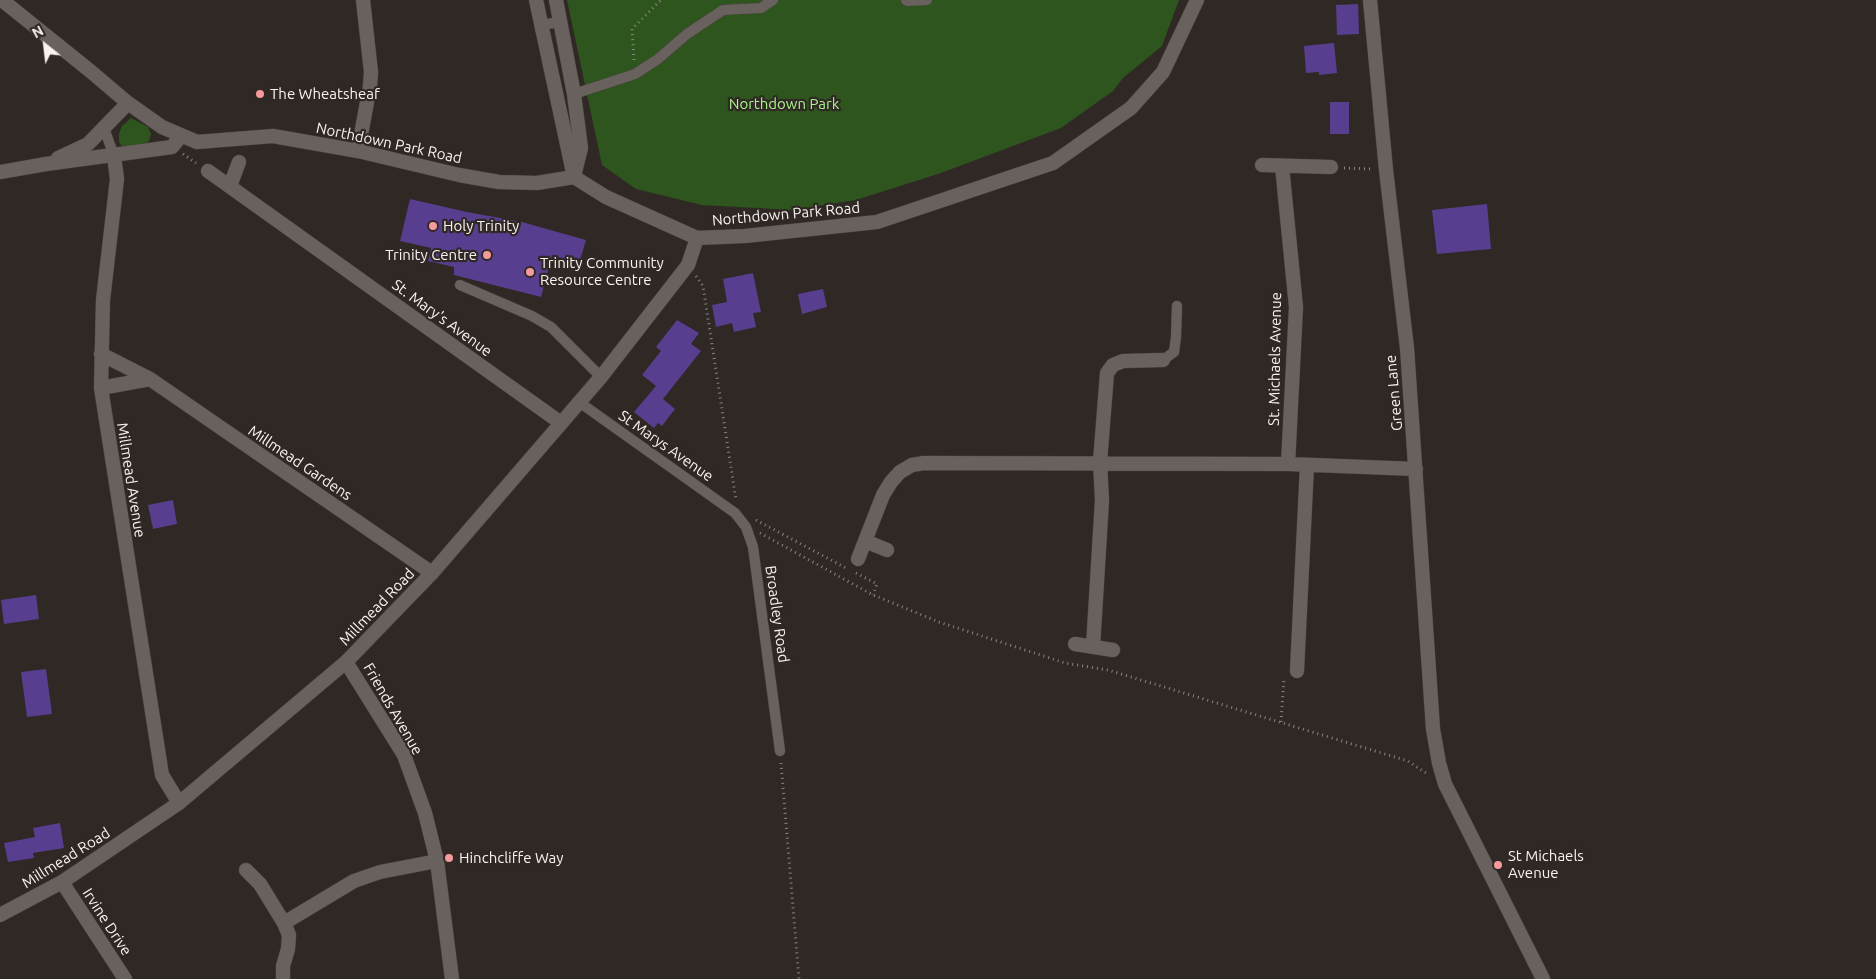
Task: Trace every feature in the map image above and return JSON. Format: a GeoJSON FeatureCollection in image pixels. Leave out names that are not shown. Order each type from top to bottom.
{"type":"FeatureCollection","features":[{"type":"Feature","properties":{"kind":"street","name":"Northdown Park Road"},"geometry":{"type":"LineString","coordinates":[[2,0],[128,103],[162,127],[197,142],[273,136],[358,150],[458,175],[499,182],[537,183],[574,177],[606,196],[697,238],[744,236],[877,222],[1053,163],[1131,108],[1163,72],[1197,0]]}},
{"type":"Feature","properties":{"kind":"street"},"geometry":{"type":"LineString","coordinates":[[358,150],[371,72],[363,0]]}},
{"type":"Feature","properties":{"kind":"street"},"geometry":{"type":"LineString","coordinates":[[536,0],[574,177]]}},
{"type":"Feature","properties":{"kind":"street"},"geometry":{"type":"LineString","coordinates":[[556,0],[574,94],[581,148],[574,177]]}},
{"type":"Feature","properties":{"kind":"street","name":"Green Lane"},"geometry":{"type":"LineString","coordinates":[[1370,0],[1386,170],[1406,348],[1433,729],[1439,763],[1445,784],[1543,979]]}},
{"type":"Feature","properties":{"kind":"street"},"geometry":{"type":"LineString","coordinates":[[46,164],[88,144],[128,103]]}},
{"type":"Feature","properties":{"kind":"street"},"geometry":{"type":"LineString","coordinates":[[0,172],[172,147],[181,136]]}},
{"type":"Feature","properties":{"kind":"street","name":"Millmead Avenue"},"geometry":{"type":"LineString","coordinates":[[114,156],[118,180],[104,300],[101,388],[162,775],[179,803]]}},
{"type":"Feature","properties":{"kind":"street"},"geometry":{"type":"LineString","coordinates":[[230,186],[239,162]]}},
{"type":"Feature","properties":{"kind":"street"},"geometry":{"type":"LineString","coordinates":[[1262,165],[1331,167]]}},
{"type":"Feature","properties":{"kind":"street","name":"St. Michaels Avenue"},"geometry":{"type":"LineString","coordinates":[[1282,166],[1296,307],[1288,464]]}},
{"type":"Feature","properties":{"kind":"street","name":"St. Mary's Avenue"},"geometry":{"type":"LineString","coordinates":[[208,171],[561,423]]}},
{"type":"Feature","properties":{"kind":"street","name":"Millmead Road"},"geometry":{"type":"LineString","coordinates":[[0,915],[62,882],[179,803],[346,662],[432,572],[601,377],[688,265],[697,238]]}},
{"type":"Feature","properties":{"kind":"street","name":"Millmead Gardens"},"geometry":{"type":"LineString","coordinates":[[102,354],[150,379],[432,572]]}},
{"type":"Feature","properties":{"kind":"street"},"geometry":{"type":"LineString","coordinates":[[1094,647],[1102,500],[1100,462],[1107,373],[1112,365],[1122,361],[1163,360]]}},
{"type":"Feature","properties":{"kind":"street"},"geometry":{"type":"LineString","coordinates":[[101,388],[150,379]]}},
{"type":"Feature","properties":{"kind":"street"},"geometry":{"type":"LineString","coordinates":[[858,559],[883,495],[891,482],[900,472],[912,465],[924,463],[1288,464],[1416,470]]}},
{"type":"Feature","properties":{"kind":"street"},"geometry":{"type":"LineString","coordinates":[[1297,671],[1307,466]]}},
{"type":"Feature","properties":{"kind":"street"},"geometry":{"type":"LineString","coordinates":[[865,541],[887,550]]}},
{"type":"Feature","properties":{"kind":"street"},"geometry":{"type":"LineString","coordinates":[[1075,644],[1113,650]]}},
{"type":"Feature","properties":{"kind":"street","name":"Friends Avenue"},"geometry":{"type":"LineString","coordinates":[[346,662],[404,755],[425,813],[437,860],[452,979]]}},
{"type":"Feature","properties":{"kind":"street"},"geometry":{"type":"LineString","coordinates":[[284,923],[354,881],[380,872],[437,860]]}},
{"type":"Feature","properties":{"kind":"street"},"geometry":{"type":"LineString","coordinates":[[246,870],[260,884],[284,923],[289,935],[288,949],[283,966],[283,979]]}},
{"type":"Feature","properties":{"kind":"street","name":"Irvine Drive"},"geometry":{"type":"LineString","coordinates":[[62,882],[125,979]]}},
{"type":"Feature","properties":{"kind":"lane"},"geometry":{"type":"LineString","coordinates":[[574,94],[635,74],[658,59],[687,34],[723,10],[761,8],[772,0]]}},
{"type":"Feature","properties":{"kind":"lane"},"geometry":{"type":"LineString","coordinates":[[906,0],[907,2],[927,0]]}},
{"type":"Feature","properties":{"kind":"lane"},"geometry":{"type":"LineString","coordinates":[[541,25],[560,22]]}},
{"type":"Feature","properties":{"kind":"lane"},"geometry":{"type":"LineString","coordinates":[[104,128],[114,156]]}},
{"type":"Feature","properties":{"kind":"lane"},"geometry":{"type":"LineString","coordinates":[[460,285],[532,316],[551,327],[601,377]]}},
{"type":"Feature","properties":{"kind":"lane"},"geometry":{"type":"LineString","coordinates":[[1163,360],[1174,352],[1177,306]]}},
{"type":"Feature","properties":{"kind":"lane","name":"St Marys Avenue"},"geometry":{"type":"LineString","coordinates":[[579,402],[735,513]]}},
{"type":"Feature","properties":{"kind":"lane","name":"Broadley Road"},"geometry":{"type":"LineString","coordinates":[[735,513],[746,527],[753,547],[780,751]]}},
{"type":"Feature","properties":{"kind":"path"},"geometry":{"type":"LineString","coordinates":[[635,74],[632,28],[661,0]]}},
{"type":"Feature","properties":{"kind":"path"},"geometry":{"type":"LineString","coordinates":[[172,147],[208,171]]}},
{"type":"Feature","properties":{"kind":"path"},"geometry":{"type":"LineString","coordinates":[[1331,167],[1386,170]]}},
{"type":"Feature","properties":{"kind":"path"},"geometry":{"type":"LineString","coordinates":[[688,265],[703,286],[736,494],[735,513],[753,518],[878,584],[873,595]]}},
{"type":"Feature","properties":{"kind":"path"},"geometry":{"type":"LineString","coordinates":[[1280,722],[1284,670],[1297,671]]}},
{"type":"Feature","properties":{"kind":"path"},"geometry":{"type":"LineString","coordinates":[[780,751],[799,979]]}},
{"type":"Feature","properties":{"kind":"green space","name":"Northdown Park"},"geometry":{"type":"Polygon","coordinates":[[[567,0],[1179,0],[1162,46],[1123,78],[1113,91],[1061,128],[941,173],[856,200],[792,210],[702,205],[636,189],[602,165],[567,0]]]}},
{"type":"Feature","properties":{"kind":"green space"},"geometry":{"type":"Polygon","coordinates":[[[131,118],[148,127],[151,134],[149,141],[144,145],[123,148],[119,142],[119,134],[122,126],[131,118]]]}},
{"type":"Feature","properties":{"kind":"building"},"geometry":{"type":"Polygon","coordinates":[[[1358,4],[1359,34],[1337,35],[1336,5],[1358,4]]]}},
{"type":"Feature","properties":{"kind":"building"},"geometry":{"type":"Polygon","coordinates":[[[1334,43],[1337,73],[1319,75],[1319,72],[1306,73],[1304,46],[1334,43]]]}},
{"type":"Feature","properties":{"kind":"building"},"geometry":{"type":"Polygon","coordinates":[[[1330,102],[1349,102],[1349,134],[1330,134],[1330,102]]]}},
{"type":"Feature","properties":{"kind":"building"},"geometry":{"type":"Polygon","coordinates":[[[410,199],[522,222],[586,240],[579,264],[552,255],[541,297],[454,275],[454,267],[428,261],[431,248],[400,241],[410,199]]]}},
{"type":"Feature","properties":{"kind":"building"},"geometry":{"type":"Polygon","coordinates":[[[1487,204],[1491,249],[1437,254],[1432,210],[1487,204]]]}},
{"type":"Feature","properties":{"kind":"building"},"geometry":{"type":"Polygon","coordinates":[[[753,273],[761,312],[753,313],[756,327],[734,332],[732,323],[716,327],[712,305],[727,302],[723,279],[753,273]]]}},
{"type":"Feature","properties":{"kind":"building"},"geometry":{"type":"Polygon","coordinates":[[[823,289],[827,307],[802,314],[798,294],[823,289]]]}},
{"type":"Feature","properties":{"kind":"building"},"geometry":{"type":"Polygon","coordinates":[[[677,320],[699,333],[691,344],[701,351],[663,399],[675,409],[662,426],[658,423],[654,428],[634,412],[656,386],[642,375],[661,351],[656,347],[677,320]]]}},
{"type":"Feature","properties":{"kind":"building"},"geometry":{"type":"Polygon","coordinates":[[[173,500],[177,524],[153,529],[148,505],[173,500]]]}},
{"type":"Feature","properties":{"kind":"building"},"geometry":{"type":"Polygon","coordinates":[[[36,595],[39,619],[4,624],[1,600],[36,595]]]}},
{"type":"Feature","properties":{"kind":"building"},"geometry":{"type":"Polygon","coordinates":[[[46,669],[52,714],[27,717],[21,672],[46,669]]]}},
{"type":"Feature","properties":{"kind":"building"},"geometry":{"type":"Polygon","coordinates":[[[60,823],[64,848],[33,853],[34,858],[8,862],[4,843],[35,837],[33,828],[60,823]]]}},
{"type":"Feature","properties":{"kind":"place","name":"The Wheatsheaf"},"geometry":{"type":"Point","coordinates":[260,94]}},
{"type":"Feature","properties":{"kind":"place","name":"Holy Trinity"},"geometry":{"type":"Point","coordinates":[433,226]}},
{"type":"Feature","properties":{"kind":"place","name":"Trinity Centre"},"geometry":{"type":"Point","coordinates":[487,255]}},
{"type":"Feature","properties":{"kind":"place","name":"Trinity Community Resource Centre"},"geometry":{"type":"Point","coordinates":[530,272]}},
{"type":"Feature","properties":{"kind":"place","name":"Hinchcliffe Way"},"geometry":{"type":"Point","coordinates":[449,858]}},
{"type":"Feature","properties":{"kind":"place","name":"St Michaels Avenue"},"geometry":{"type":"Point","coordinates":[1498,865]}}]}
